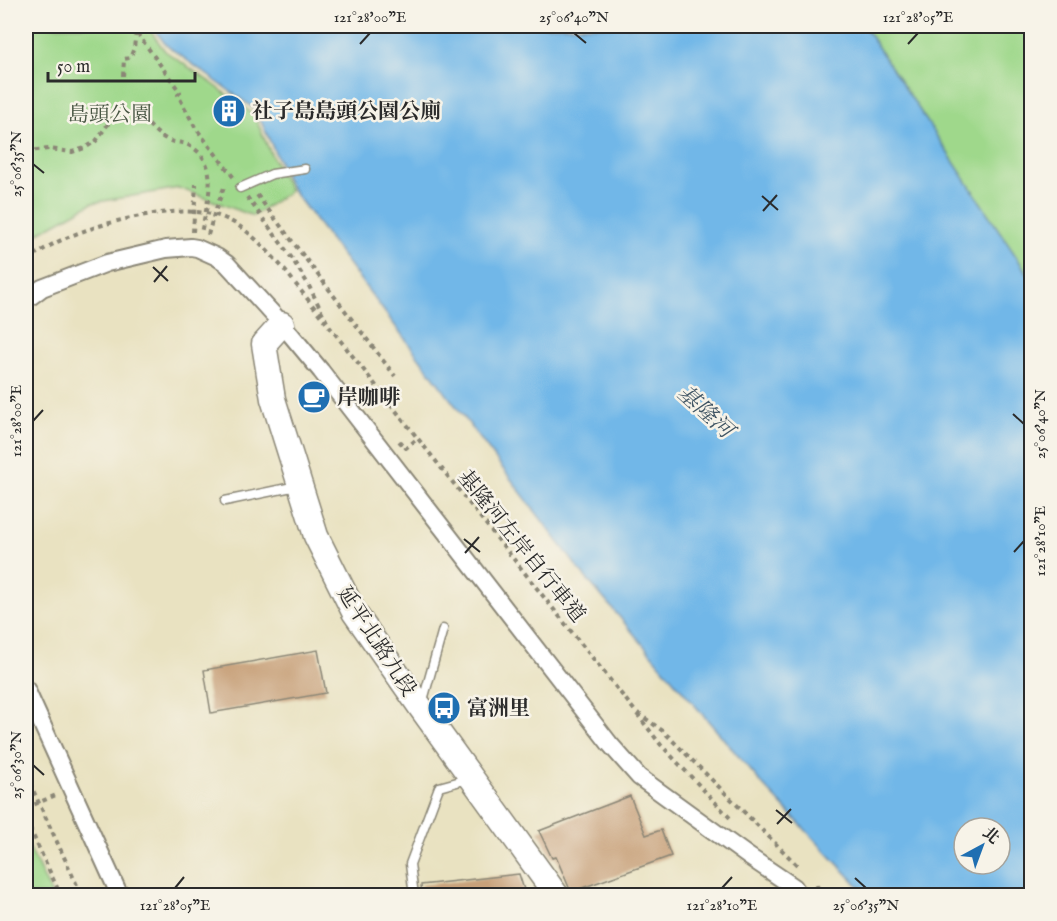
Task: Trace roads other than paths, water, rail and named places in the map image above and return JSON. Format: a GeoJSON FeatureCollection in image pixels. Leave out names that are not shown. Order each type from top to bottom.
{"type":"FeatureCollection","features":[{"type":"Feature","properties":{"kind":"street"},"geometry":{"type":"LineString","coordinates":[[26,300],[42,288],[107,264],[166,249],[191,247],[217,256],[282,324],[609,743],[639,777],[794,887],[800,896]]}},
{"type":"Feature","properties":{"kind":"street","name":"延平北路九段"},"geometry":{"type":"LineString","coordinates":[[282,324],[264,344],[273,399],[316,536],[354,612],[557,896]]}},
{"type":"Feature","properties":{"kind":"street"},"geometry":{"type":"LineString","coordinates":[[26,689],[120,896]]}},
{"type":"Feature","properties":{"kind":"lane"},"geometry":{"type":"LineString","coordinates":[[240,188],[272,174],[305,169]]}},
{"type":"Feature","properties":{"kind":"lane"},"geometry":{"type":"LineString","coordinates":[[225,501],[300,485]]}},
{"type":"Feature","properties":{"kind":"lane"},"geometry":{"type":"LineString","coordinates":[[421,708],[443,629]]}},
{"type":"Feature","properties":{"kind":"lane"},"geometry":{"type":"LineString","coordinates":[[414,896],[410,864],[439,787],[472,778]]}},
{"type":"Feature","properties":{"kind":"water","name":"基隆河"},"geometry":{"type":"Polygon","coordinates":[[[152,26],[864,26],[1031,279],[1031,895],[867,895],[763,785],[581,572],[291,188],[256,110],[166,45],[152,26]]]}},
{"type":"Feature","properties":{"kind":"place","name":"社子島島頭公園公廁"},"geometry":{"type":"Point","coordinates":[229,111]}},
{"type":"Feature","properties":{"kind":"place","name":"岸咖啡"},"geometry":{"type":"Point","coordinates":[314,397]}},
{"type":"Feature","properties":{"kind":"place","name":"富洲里"},"geometry":{"type":"Point","coordinates":[444,708]}},
{"type":"Feature","properties":{"kind":"park label","name":"島頭公園"},"geometry":{"type":"Point","coordinates":[110,114]}}]}
